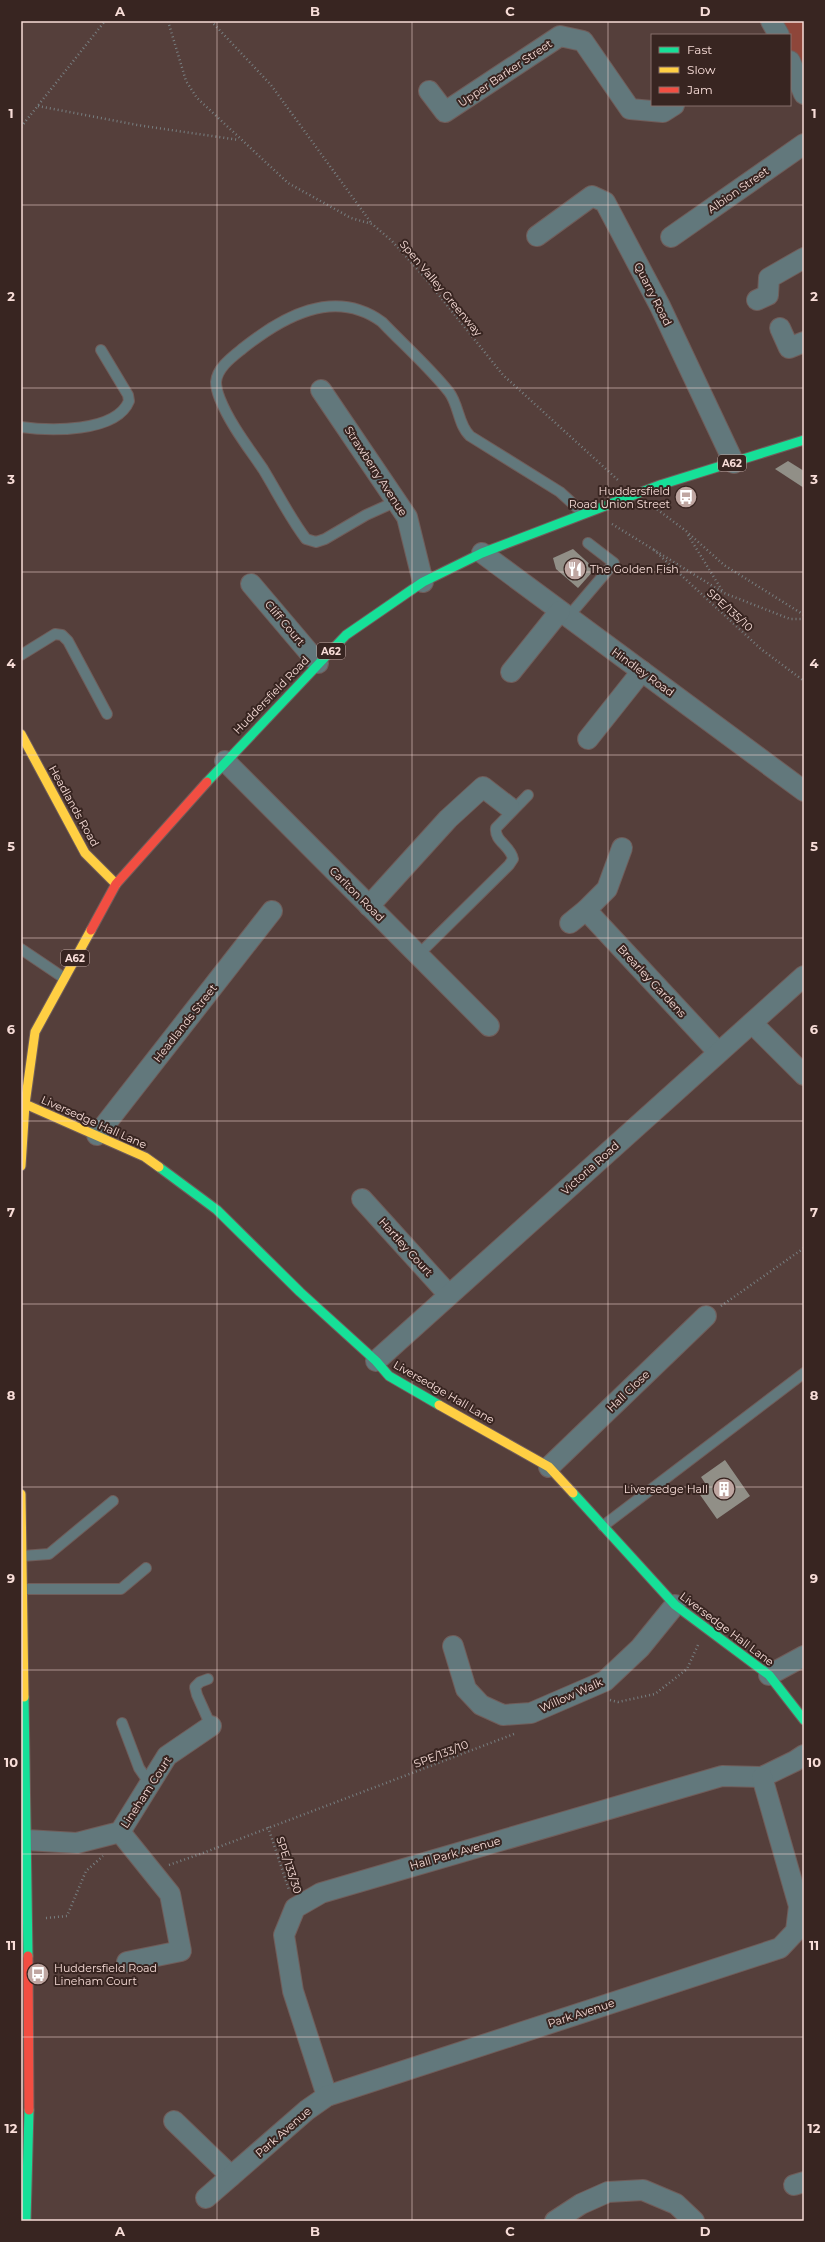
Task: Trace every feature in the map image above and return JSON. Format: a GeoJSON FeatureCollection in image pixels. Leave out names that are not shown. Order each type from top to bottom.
{"type":"FeatureCollection","features":[{"type":"Feature","properties":{"kind":"main road","name":"Huddersfield Road"},"geometry":{"type":"LineString","coordinates":[[21,1166],[25,1104],[35,1032],[116,884],[225,761],[346,635],[423,582],[482,553],[660,485],[804,440]]}},
{"type":"Feature","properties":{"kind":"main road","name":"Headlands Road"},"geometry":{"type":"LineString","coordinates":[[21,734],[85,853],[116,884]]}},
{"type":"Feature","properties":{"kind":"main road"},"geometry":{"type":"LineString","coordinates":[[21,1039],[35,1032]]}},
{"type":"Feature","properties":{"kind":"main road","name":"Liversedge Hall Lane"},"geometry":{"type":"LineString","coordinates":[[25,1104],[145,1157],[217,1210],[300,1292],[376,1361],[389,1376],[550,1467],[675,1605],[769,1675],[804,1720]]}},
{"type":"Feature","properties":{"kind":"main road"},"geometry":{"type":"LineString","coordinates":[[21,1494],[27,1921],[24,2010],[29,2143],[26,2221]]}},
{"type":"Feature","properties":{"kind":"street","name":"Upper Barker Street"},"geometry":{"type":"LineString","coordinates":[[429,91],[445,112],[560,36],[583,41],[630,109],[663,112],[672,106]]}},
{"type":"Feature","properties":{"kind":"street"},"geometry":{"type":"LineString","coordinates":[[791,63],[804,94]]}},
{"type":"Feature","properties":{"kind":"street","name":"Albion Street"},"geometry":{"type":"LineString","coordinates":[[671,236],[804,144]]}},
{"type":"Feature","properties":{"kind":"street","name":"Quarry Road"},"geometry":{"type":"LineString","coordinates":[[537,236],[592,196],[605,202],[660,306],[734,463]]}},
{"type":"Feature","properties":{"kind":"street"},"geometry":{"type":"LineString","coordinates":[[757,300],[768,295],[769,278],[804,258]]}},
{"type":"Feature","properties":{"kind":"street"},"geometry":{"type":"LineString","coordinates":[[780,328],[789,348],[804,342]]}},
{"type":"Feature","properties":{"kind":"street","name":"Strawberry Avenue"},"geometry":{"type":"LineString","coordinates":[[321,390],[407,517],[423,582]]}},
{"type":"Feature","properties":{"kind":"street","name":"Hindley Road"},"geometry":{"type":"LineString","coordinates":[[482,553],[804,791]]}},
{"type":"Feature","properties":{"kind":"street","name":"Cliff Court"},"geometry":{"type":"LineString","coordinates":[[251,584],[318,664]]}},
{"type":"Feature","properties":{"kind":"street"},"geometry":{"type":"LineString","coordinates":[[511,672],[564,614]]}},
{"type":"Feature","properties":{"kind":"street"},"geometry":{"type":"LineString","coordinates":[[588,739],[642,671]]}},
{"type":"Feature","properties":{"kind":"street","name":"Carlton Road"},"geometry":{"type":"LineString","coordinates":[[225,761],[489,1026]]}},
{"type":"Feature","properties":{"kind":"street"},"geometry":{"type":"LineString","coordinates":[[369,906],[448,820],[483,787],[509,807]]}},
{"type":"Feature","properties":{"kind":"street"},"geometry":{"type":"LineString","coordinates":[[570,923],[586,910],[607,889],[622,848]]}},
{"type":"Feature","properties":{"kind":"street","name":"Brearley Gardens"},"geometry":{"type":"LineString","coordinates":[[586,910],[718,1052]]}},
{"type":"Feature","properties":{"kind":"street","name":"Headlands Street"},"geometry":{"type":"LineString","coordinates":[[97,1135],[272,911]]}},
{"type":"Feature","properties":{"kind":"street","name":"Victoria Road"},"geometry":{"type":"LineString","coordinates":[[376,1361],[804,976]]}},
{"type":"Feature","properties":{"kind":"street"},"geometry":{"type":"LineString","coordinates":[[752,1023],[804,1075]]}},
{"type":"Feature","properties":{"kind":"street","name":"Hartley Court"},"geometry":{"type":"LineString","coordinates":[[362,1199],[449,1295]]}},
{"type":"Feature","properties":{"kind":"street","name":"Hall Close"},"geometry":{"type":"LineString","coordinates":[[550,1467],[706,1316]]}},
{"type":"Feature","properties":{"kind":"street","name":"Willow Walk"},"geometry":{"type":"LineString","coordinates":[[453,1646],[466,1689],[481,1705],[503,1715],[531,1713],[605,1681],[640,1648],[675,1605]]}},
{"type":"Feature","properties":{"kind":"street"},"geometry":{"type":"LineString","coordinates":[[769,1675],[804,1656]]}},
{"type":"Feature","properties":{"kind":"street","name":"Lineham Court"},"geometry":{"type":"LineString","coordinates":[[26,1840],[77,1843],[123,1836],[150,1784],[167,1756],[211,1726]]}},
{"type":"Feature","properties":{"kind":"street","name":"Hall Park Avenue"},"geometry":{"type":"LineString","coordinates":[[295,1908],[321,1892],[722,1776],[762,1777],[795,1761],[804,1754]]}},
{"type":"Feature","properties":{"kind":"street","name":"Park Avenue"},"geometry":{"type":"LineString","coordinates":[[206,2198],[307,2110],[327,2096],[780,1948],[796,1931],[798,1906],[762,1777]]}},
{"type":"Feature","properties":{"kind":"street"},"geometry":{"type":"LineString","coordinates":[[123,1836],[170,1894],[181,1951],[128,1962]]}},
{"type":"Feature","properties":{"kind":"street"},"geometry":{"type":"LineString","coordinates":[[295,1908],[284,1935],[293,1991],[327,2096]]}},
{"type":"Feature","properties":{"kind":"street"},"geometry":{"type":"LineString","coordinates":[[174,2121],[231,2176]]}},
{"type":"Feature","properties":{"kind":"street"},"geometry":{"type":"LineString","coordinates":[[556,2221],[581,2204],[608,2192],[642,2190],[676,2204],[694,2221]]}},
{"type":"Feature","properties":{"kind":"lane"},"geometry":{"type":"LineString","coordinates":[[397,501],[366,515],[316,542],[306,539],[231,421],[220,399],[216,380],[219,372],[228,361],[248,345],[294,315],[323,307],[350,306],[382,322],[435,376],[454,400],[464,429],[470,436],[560,492],[586,512]]}},
{"type":"Feature","properties":{"kind":"lane"},"geometry":{"type":"LineString","coordinates":[[21,427],[41,430],[74,428],[93,425],[122,412],[129,401],[128,395],[101,350]]}},
{"type":"Feature","properties":{"kind":"lane"},"geometry":{"type":"LineString","coordinates":[[564,614],[614,563],[588,542]]}},
{"type":"Feature","properties":{"kind":"lane"},"geometry":{"type":"LineString","coordinates":[[21,655],[54,634],[62,635],[68,641],[107,714]]}},
{"type":"Feature","properties":{"kind":"lane"},"geometry":{"type":"LineString","coordinates":[[418,954],[509,865],[513,859],[512,852],[495,834],[496,828],[528,795]]}},
{"type":"Feature","properties":{"kind":"lane"},"geometry":{"type":"LineString","coordinates":[[21,949],[64,978]]}},
{"type":"Feature","properties":{"kind":"lane"},"geometry":{"type":"LineString","coordinates":[[603,1526],[804,1373]]}},
{"type":"Feature","properties":{"kind":"lane"},"geometry":{"type":"LineString","coordinates":[[22,1556],[49,1554],[113,1501]]}},
{"type":"Feature","properties":{"kind":"lane"},"geometry":{"type":"LineString","coordinates":[[22,1589],[121,1589],[146,1568]]}},
{"type":"Feature","properties":{"kind":"lane"},"geometry":{"type":"LineString","coordinates":[[208,1679],[200,1682],[195,1687],[211,1726]]}},
{"type":"Feature","properties":{"kind":"lane"},"geometry":{"type":"LineString","coordinates":[[122,1723],[139,1768],[150,1784]]}},
{"type":"Feature","properties":{"kind":"path"},"geometry":{"type":"LineString","coordinates":[[21,128],[105,21]]}},
{"type":"Feature","properties":{"kind":"path","name":"Spen Valley Greenway"},"geometry":{"type":"LineString","coordinates":[[168,21],[186,81],[197,98],[240,140],[288,183],[351,218],[372,224],[392,241],[426,279],[503,375],[620,482]]}},
{"type":"Feature","properties":{"kind":"path"},"geometry":{"type":"LineString","coordinates":[[211,21],[271,85],[372,224]]}},
{"type":"Feature","properties":{"kind":"path"},"geometry":{"type":"LineString","coordinates":[[38,106],[137,125],[240,140]]}},
{"type":"Feature","properties":{"kind":"path"},"geometry":{"type":"LineString","coordinates":[[650,504],[686,531],[724,565],[804,615]]}},
{"type":"Feature","properties":{"kind":"path"},"geometry":{"type":"LineString","coordinates":[[586,512],[649,546],[724,592],[790,619],[804,619]]}},
{"type":"Feature","properties":{"kind":"path"},"geometry":{"type":"LineString","coordinates":[[686,531],[724,592]]}},
{"type":"Feature","properties":{"kind":"path","name":"SPE/135/10"},"geometry":{"type":"LineString","coordinates":[[649,546],[761,649],[804,681]]}},
{"type":"Feature","properties":{"kind":"path"},"geometry":{"type":"LineString","coordinates":[[706,1316],[804,1248]]}},
{"type":"Feature","properties":{"kind":"path"},"geometry":{"type":"LineString","coordinates":[[605,1700],[618,1702],[655,1694],[687,1669],[706,1628]]}},
{"type":"Feature","properties":{"kind":"path","name":"SPE/133/10"},"geometry":{"type":"LineString","coordinates":[[151,1870],[203,1853],[516,1734]]}},
{"type":"Feature","properties":{"kind":"path","name":"SPE/133/30"},"geometry":{"type":"LineString","coordinates":[[268,1828],[295,1908]]}},
{"type":"Feature","properties":{"kind":"path"},"geometry":{"type":"LineString","coordinates":[[27,1921],[67,1916],[86,1871],[123,1836]]}},
{"type":"Feature","properties":{"kind":"shaded area"},"geometry":{"type":"Polygon","coordinates":[[[777,21],[804,21],[804,82],[791,50],[791,34],[784,34],[777,21]]]}},
{"type":"Feature","properties":{"kind":"building"},"geometry":{"type":"Polygon","coordinates":[[[788,461],[804,471],[804,488],[775,469],[788,461]]]}},
{"type":"Feature","properties":{"kind":"building","name":"The Golden Fish"},"geometry":{"type":"Polygon","coordinates":[[[573,549],[595,569],[578,588],[556,569],[553,558],[573,549]]]}},
{"type":"Feature","properties":{"kind":"building","name":"Liversedge Hall"},"geometry":{"type":"Polygon","coordinates":[[[725,1460],[750,1496],[717,1519],[698,1492],[707,1486],[701,1477],[725,1460]]]}},
{"type":"Feature","properties":{"kind":"traffic: fast"},"geometry":{"type":"LineString","coordinates":[[660,485],[804,440]]}},
{"type":"Feature","properties":{"kind":"traffic: fast"},"geometry":{"type":"LineString","coordinates":[[610,504],[660,485]]}},
{"type":"Feature","properties":{"kind":"traffic: fast"},"geometry":{"type":"LineString","coordinates":[[207,782],[346,635],[423,582],[482,553],[610,504]]}},
{"type":"Feature","properties":{"kind":"traffic: fast"},"geometry":{"type":"LineString","coordinates":[[159,1167],[217,1210],[300,1292],[376,1361],[389,1376],[439,1405]]}},
{"type":"Feature","properties":{"kind":"traffic: fast"},"geometry":{"type":"LineString","coordinates":[[573,1493],[675,1605],[769,1675],[804,1720]]}},
{"type":"Feature","properties":{"kind":"traffic: fast"},"geometry":{"type":"LineString","coordinates":[[24,1697],[28,1956]]}},
{"type":"Feature","properties":{"kind":"traffic: fast"},"geometry":{"type":"LineString","coordinates":[[26,2221],[29,2110]]}},
{"type":"Feature","properties":{"kind":"traffic: slow"},"geometry":{"type":"LineString","coordinates":[[21,734],[85,853],[116,884]]}},
{"type":"Feature","properties":{"kind":"traffic: slow"},"geometry":{"type":"LineString","coordinates":[[21,1166],[25,1104],[35,1032],[91,930]]}},
{"type":"Feature","properties":{"kind":"traffic: slow"},"geometry":{"type":"LineString","coordinates":[[25,1104],[145,1157],[159,1167]]}},
{"type":"Feature","properties":{"kind":"traffic: slow"},"geometry":{"type":"LineString","coordinates":[[439,1405],[549,1467],[573,1493]]}},
{"type":"Feature","properties":{"kind":"traffic: slow"},"geometry":{"type":"LineString","coordinates":[[21,1494],[24,1697]]}},
{"type":"Feature","properties":{"kind":"traffic: jam"},"geometry":{"type":"LineString","coordinates":[[91,930],[116,884],[207,782]]}},
{"type":"Feature","properties":{"kind":"traffic: jam"},"geometry":{"type":"LineString","coordinates":[[28,1956],[29,2110]]}},
{"type":"Feature","properties":{"kind":"place","name":"Huddersfield Road Union Street"},"geometry":{"type":"Point","coordinates":[686,497]}},
{"type":"Feature","properties":{"kind":"place","name":"The Golden Fish"},"geometry":{"type":"Point","coordinates":[575,569]}},
{"type":"Feature","properties":{"kind":"place","name":"Liversedge Hall"},"geometry":{"type":"Point","coordinates":[724,1489]}},
{"type":"Feature","properties":{"kind":"place","name":"Huddersfield Road Lineham Court"},"geometry":{"type":"Point","coordinates":[38,1974]}}]}
